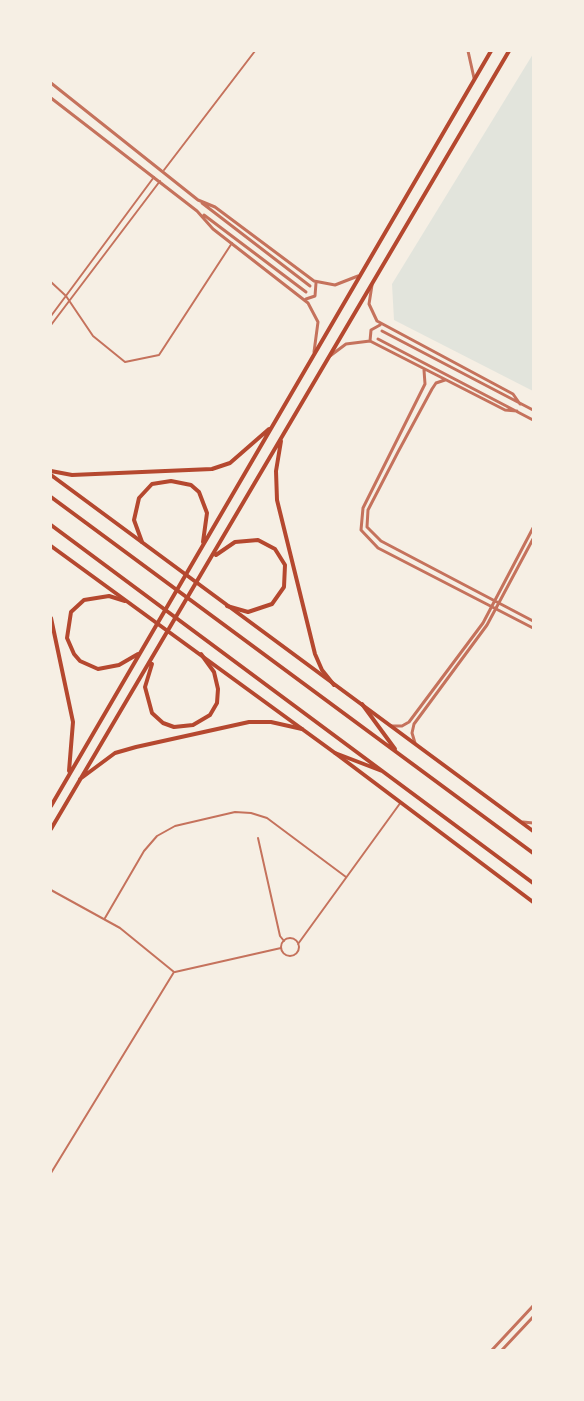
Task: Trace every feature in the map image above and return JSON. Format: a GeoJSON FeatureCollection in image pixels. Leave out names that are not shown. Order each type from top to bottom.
{"type":"FeatureCollection","features":[{"type":"Feature","properties":{"kind":"main road"},"geometry":{"type":"LineString","coordinates":[[51,806],[491,51]]}},
{"type":"Feature","properties":{"kind":"main road"},"geometry":{"type":"LineString","coordinates":[[51,829],[77,781],[154,657],[509,51]]}},
{"type":"Feature","properties":{"kind":"main road"},"geometry":{"type":"LineString","coordinates":[[51,473],[72,476],[212,469],[230,463],[272,427]]}},
{"type":"Feature","properties":{"kind":"main road"},"geometry":{"type":"LineString","coordinates":[[282,436],[276,471],[277,500],[315,654],[322,670],[334,685]]}},
{"type":"Feature","properties":{"kind":"main road"},"geometry":{"type":"LineString","coordinates":[[51,473],[227,606],[533,831]]}},
{"type":"Feature","properties":{"kind":"main road"},"geometry":{"type":"LineString","coordinates":[[142,542],[134,520],[139,498],[152,484],[162,481],[181,481],[199,492],[204,501],[207,524],[201,549]]}},
{"type":"Feature","properties":{"kind":"main road"},"geometry":{"type":"LineString","coordinates":[[51,497],[533,853]]}},
{"type":"Feature","properties":{"kind":"main road"},"geometry":{"type":"LineString","coordinates":[[51,525],[533,883]]}},
{"type":"Feature","properties":{"kind":"main road"},"geometry":{"type":"LineString","coordinates":[[213,557],[235,542],[258,540],[275,549],[285,565],[284,587],[272,604],[266,608],[248,612],[227,606]]}},
{"type":"Feature","properties":{"kind":"main road"},"geometry":{"type":"LineString","coordinates":[[51,546],[201,654],[533,902]]}},
{"type":"Feature","properties":{"kind":"main road"},"geometry":{"type":"LineString","coordinates":[[125,601],[97,596],[77,605],[71,612],[66,629],[70,647],[80,661],[98,669],[119,665],[141,652]]}},
{"type":"Feature","properties":{"kind":"main road"},"geometry":{"type":"LineString","coordinates":[[51,618],[73,722],[72,759],[68,777]]}},
{"type":"Feature","properties":{"kind":"main road"},"geometry":{"type":"LineString","coordinates":[[154,657],[146,687],[147,701],[152,713],[163,723],[183,727],[201,721],[217,704],[218,688],[214,672],[201,654]]}},
{"type":"Feature","properties":{"kind":"main road"},"geometry":{"type":"LineString","coordinates":[[362,704],[399,755]]}},
{"type":"Feature","properties":{"kind":"main road"},"geometry":{"type":"LineString","coordinates":[[77,781],[107,758],[136,747],[249,723],[271,722],[302,729]]}},
{"type":"Feature","properties":{"kind":"main road"},"geometry":{"type":"LineString","coordinates":[[335,753],[387,773]]}},
{"type":"Feature","properties":{"kind":"street"},"geometry":{"type":"LineString","coordinates":[[164,170],[255,51]]}},
{"type":"Feature","properties":{"kind":"street"},"geometry":{"type":"LineString","coordinates":[[468,51],[474,79]]}},
{"type":"Feature","properties":{"kind":"street"},"geometry":{"type":"LineString","coordinates":[[51,83],[310,286]]}},
{"type":"Feature","properties":{"kind":"street"},"geometry":{"type":"LineString","coordinates":[[51,98],[306,292]]}},
{"type":"Feature","properties":{"kind":"street"},"geometry":{"type":"LineString","coordinates":[[51,316],[154,177]]}},
{"type":"Feature","properties":{"kind":"street"},"geometry":{"type":"LineString","coordinates":[[51,325],[160,181]]}},
{"type":"Feature","properties":{"kind":"street"},"geometry":{"type":"LineString","coordinates":[[198,200],[215,207],[314,281],[318,288],[315,296],[304,299]]}},
{"type":"Feature","properties":{"kind":"street"},"geometry":{"type":"LineString","coordinates":[[197,211],[213,229],[312,307],[318,322],[314,355]]}},
{"type":"Feature","properties":{"kind":"street"},"geometry":{"type":"LineString","coordinates":[[51,282],[66,296],[93,336],[125,362],[159,355],[232,243]]}},
{"type":"Feature","properties":{"kind":"street"},"geometry":{"type":"LineString","coordinates":[[314,281],[335,285],[358,276]]}},
{"type":"Feature","properties":{"kind":"street"},"geometry":{"type":"LineString","coordinates":[[373,283],[370,310],[381,325],[513,394],[520,404]]}},
{"type":"Feature","properties":{"kind":"street"},"geometry":{"type":"LineString","coordinates":[[370,341],[371,330],[381,325]]}},
{"type":"Feature","properties":{"kind":"street"},"geometry":{"type":"LineString","coordinates":[[382,332],[533,410]]}},
{"type":"Feature","properties":{"kind":"street"},"geometry":{"type":"LineString","coordinates":[[378,339],[533,420]]}},
{"type":"Feature","properties":{"kind":"street"},"geometry":{"type":"LineString","coordinates":[[330,357],[346,344],[370,341],[505,410],[517,411]]}},
{"type":"Feature","properties":{"kind":"street"},"geometry":{"type":"LineString","coordinates":[[424,370],[425,384],[363,508],[362,530],[378,548],[533,628]]}},
{"type":"Feature","properties":{"kind":"street"},"geometry":{"type":"LineString","coordinates":[[444,380],[436,383],[432,389],[398,452],[368,510],[367,527],[381,541],[533,621]]}},
{"type":"Feature","properties":{"kind":"street"},"geometry":{"type":"LineString","coordinates":[[416,745],[413,739],[414,724],[494,607],[533,528]]}},
{"type":"Feature","properties":{"kind":"street"},"geometry":{"type":"LineString","coordinates":[[497,601],[533,539]]}},
{"type":"Feature","properties":{"kind":"street"},"geometry":{"type":"LineString","coordinates":[[390,725],[402,726],[409,722],[494,607]]}},
{"type":"Feature","properties":{"kind":"street"},"geometry":{"type":"LineString","coordinates":[[284,941],[281,948],[283,953],[290,957],[297,952],[298,944],[401,802]]}},
{"type":"Feature","properties":{"kind":"street"},"geometry":{"type":"LineString","coordinates":[[105,918],[144,851],[157,836],[175,826],[235,812],[251,813],[267,818],[346,877]]}},
{"type":"Feature","properties":{"kind":"street"},"geometry":{"type":"LineString","coordinates":[[520,821],[533,823]]}},
{"type":"Feature","properties":{"kind":"street"},"geometry":{"type":"LineString","coordinates":[[258,838],[280,936],[284,941]]}},
{"type":"Feature","properties":{"kind":"street"},"geometry":{"type":"LineString","coordinates":[[51,890],[105,918],[134,938],[174,972]]}},
{"type":"Feature","properties":{"kind":"street"},"geometry":{"type":"LineString","coordinates":[[284,941],[292,939],[298,944]]}},
{"type":"Feature","properties":{"kind":"street"},"geometry":{"type":"LineString","coordinates":[[51,1173],[174,972],[281,948]]}},
{"type":"Feature","properties":{"kind":"street"},"geometry":{"type":"LineString","coordinates":[[492,1350],[533,1306]]}},
{"type":"Feature","properties":{"kind":"street"},"geometry":{"type":"LineString","coordinates":[[502,1350],[533,1317]]}},
{"type":"Feature","properties":{"kind":"shaded area"},"geometry":{"type":"Polygon","coordinates":[[[533,54],[533,391],[394,320],[392,284],[533,54]]]}}]}
